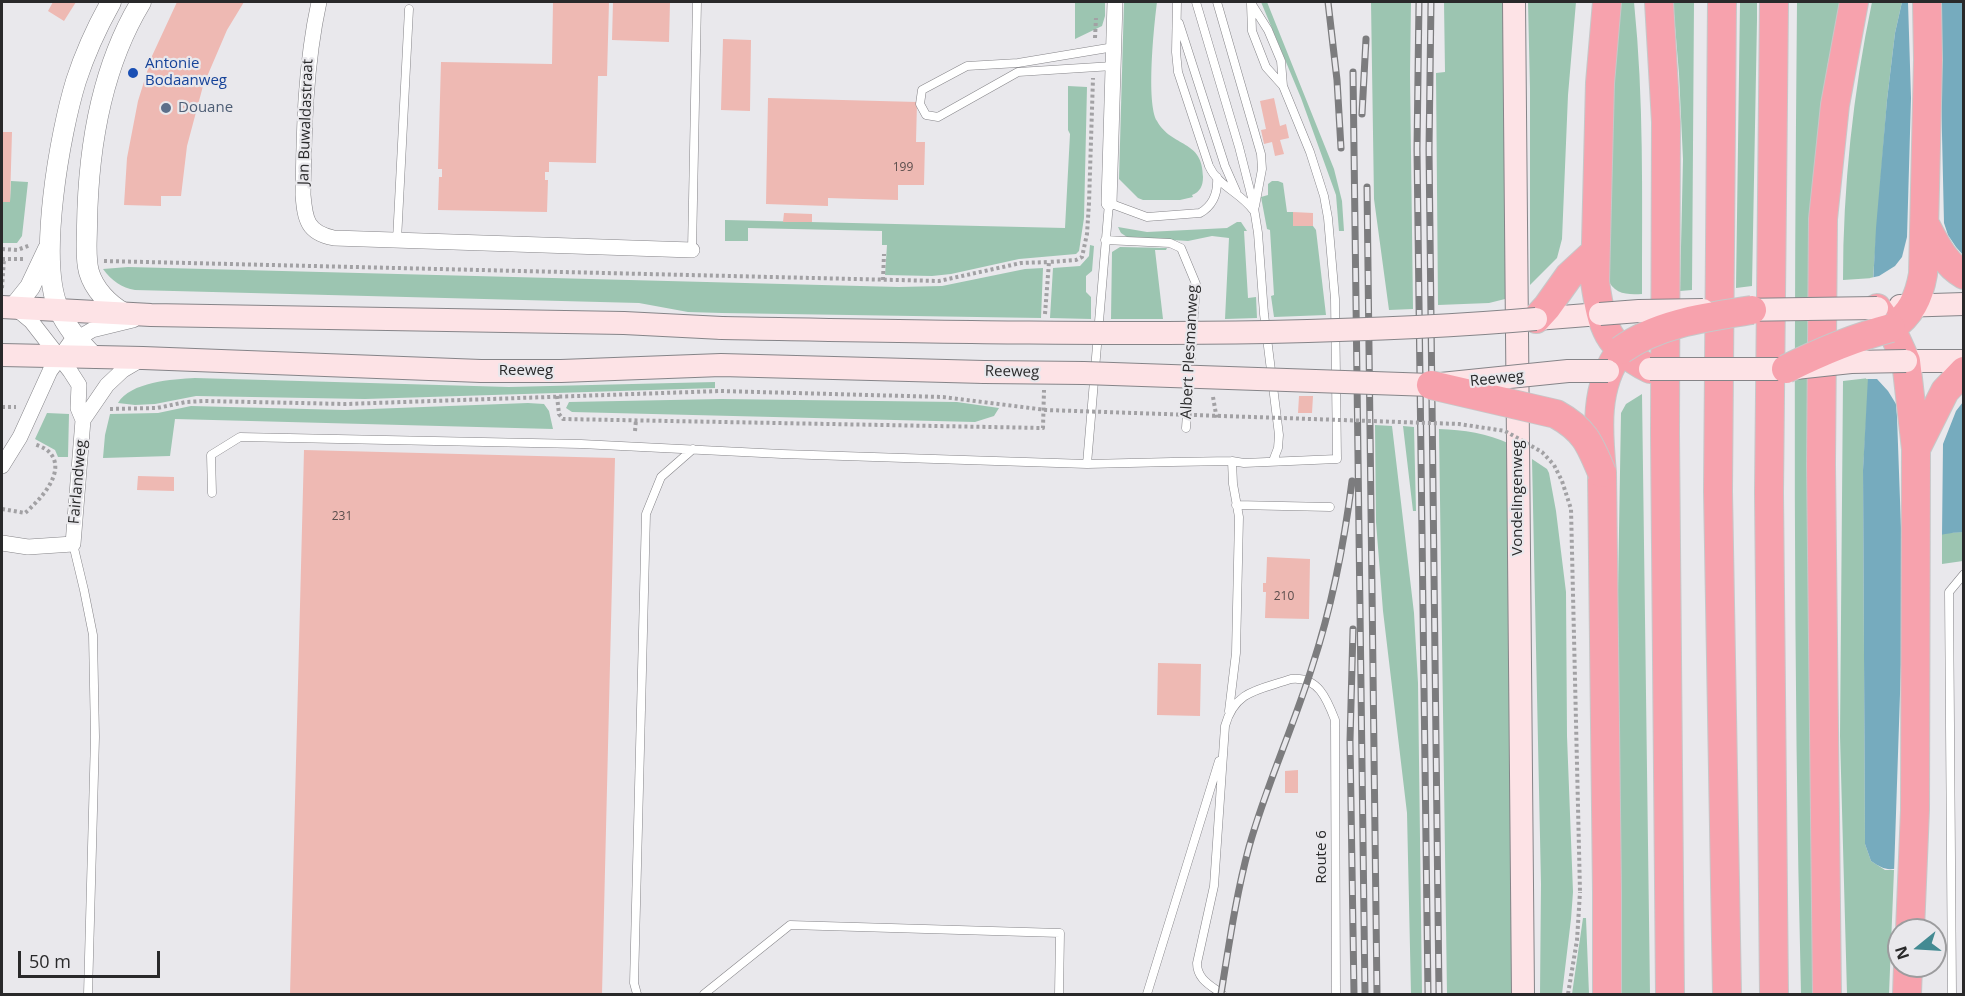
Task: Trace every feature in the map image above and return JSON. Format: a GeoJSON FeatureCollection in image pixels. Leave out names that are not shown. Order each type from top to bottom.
{"type":"FeatureCollection","features":[{"type":"Feature","properties":{"kind":"highway"},"geometry":{"type":"LineString","coordinates":[[1606,2],[1600,83],[1595,282],[1600,314],[1609,336],[1614,360]]}},
{"type":"Feature","properties":{"kind":"highway"},"geometry":{"type":"LineString","coordinates":[[1659,2],[1666,122],[1665,434],[1670,994]]}},
{"type":"Feature","properties":{"kind":"highway"},"geometry":{"type":"LineString","coordinates":[[1722,2],[1718,490],[1727,994]]}},
{"type":"Feature","properties":{"kind":"highway"},"geometry":{"type":"LineString","coordinates":[[1774,2],[1768,492],[1774,994]]}},
{"type":"Feature","properties":{"kind":"highway"},"geometry":{"type":"LineString","coordinates":[[1827,994],[1821,465],[1823,219],[1835,105],[1854,2]]}},
{"type":"Feature","properties":{"kind":"highway"},"geometry":{"type":"LineString","coordinates":[[1786,369],[1848,340],[1884,318],[1900,322],[1914,304],[1920,290],[1926,226],[1927,2]]}},
{"type":"Feature","properties":{"kind":"highway"},"geometry":{"type":"LineString","coordinates":[[1926,226],[1941,253],[1953,268],[1964,275]]}},
{"type":"Feature","properties":{"kind":"highway"},"geometry":{"type":"LineString","coordinates":[[1536,319],[1569,276],[1595,252]]}},
{"type":"Feature","properties":{"kind":"highway"},"geometry":{"type":"LineString","coordinates":[[1607,994],[1593,892],[1602,473],[1599,416],[1603,384],[1614,360],[1637,339],[1663,328],[1752,310]]}},
{"type":"Feature","properties":{"kind":"highway"},"geometry":{"type":"LineString","coordinates":[[1884,318],[1906,362],[1916,449],[1915,810],[1910,918]]}},
{"type":"Feature","properties":{"kind":"highway"},"geometry":{"type":"LineString","coordinates":[[1614,360],[1639,363],[1650,369]]}},
{"type":"Feature","properties":{"kind":"highway"},"geometry":{"type":"LineString","coordinates":[[1916,449],[1945,391],[1964,371]]}},
{"type":"Feature","properties":{"kind":"highway"},"geometry":{"type":"LineString","coordinates":[[1431,386],[1556,414],[1573,425],[1589,442],[1602,473]]}},
{"type":"Feature","properties":{"kind":"highway"},"geometry":{"type":"LineString","coordinates":[[1906,994],[1907,978]]}},
{"type":"Feature","properties":{"kind":"main road","name":"Vondelingenweg"},"geometry":{"type":"LineString","coordinates":[[1514,2],[1523,994]]}},
{"type":"Feature","properties":{"kind":"main road"},"geometry":{"type":"LineString","coordinates":[[6,302],[59,309],[151,315],[1074,334],[1207,333],[1468,325],[1639,311],[1752,310],[1884,318]]}},
{"type":"Feature","properties":{"kind":"main road"},"geometry":{"type":"LineString","coordinates":[[1914,304],[1964,304]]}},
{"type":"Feature","properties":{"kind":"main road","name":"Reeweg"},"geometry":{"type":"LineString","coordinates":[[13,356],[143,358],[481,371],[561,371],[721,365],[1084,373],[1431,386],[1568,371],[1614,360]]}},
{"type":"Feature","properties":{"kind":"main road"},"geometry":{"type":"LineString","coordinates":[[1650,369],[1786,369],[1851,362],[1964,361]]}},
{"type":"Feature","properties":{"kind":"street"},"geometry":{"type":"LineString","coordinates":[[95,358],[78,338],[59,309],[52,281],[50,244],[57,169],[75,83],[84,57],[111,2]]}},
{"type":"Feature","properties":{"kind":"street"},"geometry":{"type":"LineString","coordinates":[[124,313],[107,301],[89,272],[87,216],[97,122],[103,95],[122,38],[141,2]]}},
{"type":"Feature","properties":{"kind":"street","name":"Jan Buwaldastraat"},"geometry":{"type":"LineString","coordinates":[[319,2],[309,49],[307,72],[303,195],[305,214],[309,226],[323,236],[397,240]]}},
{"type":"Feature","properties":{"kind":"street"},"geometry":{"type":"LineString","coordinates":[[1109,203],[1115,2]]}},
{"type":"Feature","properties":{"kind":"street"},"geometry":{"type":"LineString","coordinates":[[397,240],[692,250]]}},
{"type":"Feature","properties":{"kind":"street"},"geometry":{"type":"LineString","coordinates":[[6,302],[30,287],[50,244]]}},
{"type":"Feature","properties":{"kind":"street","name":"Fairlandweg"},"geometry":{"type":"LineString","coordinates":[[2,543],[28,547],[73,544],[87,414],[78,408],[79,385],[59,356],[31,321],[6,302]]}},
{"type":"Feature","properties":{"kind":"street"},"geometry":{"type":"LineString","coordinates":[[2,466],[20,437],[59,356],[70,343],[99,328],[151,315]]}},
{"type":"Feature","properties":{"kind":"street"},"geometry":{"type":"LineString","coordinates":[[13,356],[33,365],[43,386]]}},
{"type":"Feature","properties":{"kind":"street"},"geometry":{"type":"LineString","coordinates":[[87,414],[115,377],[123,369],[143,358]]}},
{"type":"Feature","properties":{"kind":"lane"},"geometry":{"type":"LineString","coordinates":[[692,250],[697,2]]}},
{"type":"Feature","properties":{"kind":"lane"},"geometry":{"type":"LineString","coordinates":[[1177,2],[1178,72],[1206,157],[1217,177],[1248,202],[1255,211]]}},
{"type":"Feature","properties":{"kind":"lane"},"geometry":{"type":"LineString","coordinates":[[1196,2],[1242,157],[1255,211],[1264,315],[1279,435],[1278,448],[1272,461]]}},
{"type":"Feature","properties":{"kind":"lane"},"geometry":{"type":"LineString","coordinates":[[1217,2],[1261,154],[1262,169],[1255,211]]}},
{"type":"Feature","properties":{"kind":"lane"},"geometry":{"type":"LineString","coordinates":[[1251,2],[1252,31],[1259,50],[1266,67],[1283,86]]}},
{"type":"Feature","properties":{"kind":"lane"},"geometry":{"type":"LineString","coordinates":[[212,493],[211,455],[240,437],[581,444],[1087,464],[1232,461],[1244,463],[1336,459],[1335,299],[1328,218],[1317,172],[1283,86],[1281,62],[1268,30],[1251,2]]}},
{"type":"Feature","properties":{"kind":"lane"},"geometry":{"type":"LineString","coordinates":[[397,240],[409,9]]}},
{"type":"Feature","properties":{"kind":"lane"},"geometry":{"type":"LineString","coordinates":[[1177,16],[1225,166],[1238,194]]}},
{"type":"Feature","properties":{"kind":"lane"},"geometry":{"type":"LineString","coordinates":[[1113,66],[1018,72],[938,117],[926,115],[920,104],[922,90],[967,66],[1018,63],[1114,47]]}},
{"type":"Feature","properties":{"kind":"lane"},"geometry":{"type":"LineString","coordinates":[[1087,464],[1109,203],[1147,217],[1200,213],[1206,210],[1215,195],[1217,177]]}},
{"type":"Feature","properties":{"kind":"lane","name":"Albert Plesmanweg"},"geometry":{"type":"LineString","coordinates":[[1105,240],[1170,243],[1180,248],[1196,284],[1186,428]]}},
{"type":"Feature","properties":{"kind":"lane"},"geometry":{"type":"LineString","coordinates":[[637,994],[634,983],[646,514],[661,477],[693,450]]}},
{"type":"Feature","properties":{"kind":"lane"},"geometry":{"type":"LineString","coordinates":[[1221,994],[1201,978],[1197,971],[1197,963],[1214,886],[1225,726],[1229,712],[1236,653],[1239,518],[1233,484],[1232,461]]}},
{"type":"Feature","properties":{"kind":"lane"},"geometry":{"type":"LineString","coordinates":[[1236,505],[1330,507]]}},
{"type":"Feature","properties":{"kind":"lane"},"geometry":{"type":"LineString","coordinates":[[73,544],[93,635],[95,737],[88,994]]}},
{"type":"Feature","properties":{"kind":"lane"},"geometry":{"type":"LineString","coordinates":[[1952,994],[1949,592],[1964,574]]}},
{"type":"Feature","properties":{"kind":"lane","name":"Route 6"},"geometry":{"type":"LineString","coordinates":[[1229,712],[1234,704],[1249,694],[1298,678],[1314,684],[1321,690],[1335,720],[1336,994]]}},
{"type":"Feature","properties":{"kind":"lane"},"geometry":{"type":"LineString","coordinates":[[1147,994],[1223,748]]}},
{"type":"Feature","properties":{"kind":"lane"},"geometry":{"type":"LineString","coordinates":[[704,994],[790,926],[1060,933],[1059,994]]}},
{"type":"Feature","properties":{"kind":"path"},"geometry":{"type":"LineString","coordinates":[[1094,50],[1096,11]]}},
{"type":"Feature","properties":{"kind":"path"},"geometry":{"type":"LineString","coordinates":[[87,261],[939,281],[1021,263],[1076,260],[1082,257],[1084,249],[1089,203],[1093,67]]}},
{"type":"Feature","properties":{"kind":"path"},"geometry":{"type":"LineString","coordinates":[[883,280],[884,254]]}},
{"type":"Feature","properties":{"kind":"path"},"geometry":{"type":"LineString","coordinates":[[4,259],[6,302]]}},
{"type":"Feature","properties":{"kind":"path"},"geometry":{"type":"LineString","coordinates":[[1045,316],[1049,262]]}},
{"type":"Feature","properties":{"kind":"path"},"geometry":{"type":"LineString","coordinates":[[557,396],[559,414],[563,419],[1043,428],[1044,383]]}},
{"type":"Feature","properties":{"kind":"path","name":"Reeweg"},"geometry":{"type":"LineString","coordinates":[[87,414],[204,401],[346,404],[721,391],[943,397],[1046,410],[1459,424],[1505,431],[1537,448],[1554,465],[1565,488],[1571,510],[1593,892]]}},
{"type":"Feature","properties":{"kind":"path"},"geometry":{"type":"LineString","coordinates":[[2,407],[34,407]]}},
{"type":"Feature","properties":{"kind":"path"},"geometry":{"type":"LineString","coordinates":[[635,431],[636,420]]}},
{"type":"Feature","properties":{"kind":"path"},"geometry":{"type":"LineString","coordinates":[[2,509],[26,513],[42,497],[54,477],[54,460],[50,453],[20,437]]}},
{"type":"Feature","properties":{"kind":"path"},"geometry":{"type":"LineString","coordinates":[[1568,994],[1577,940],[1593,892]]}},
{"type":"Feature","properties":{"kind":"green space"},"geometry":{"type":"Polygon","coordinates":[[[1075,2],[1105,2],[1105,16],[1102,26],[1075,39],[1075,2]]]}},
{"type":"Feature","properties":{"kind":"green space"},"geometry":{"type":"Polygon","coordinates":[[[1124,2],[1157,2],[1151,82],[1154,112],[1163,130],[1198,156],[1202,165],[1203,180],[1200,188],[1192,195],[1193,197],[1180,200],[1143,200],[1119,179],[1124,2]]]}},
{"type":"Feature","properties":{"kind":"green space"},"geometry":{"type":"Polygon","coordinates":[[[1261,2],[1267,2],[1334,169],[1342,201],[1344,231],[1339,231],[1336,195],[1301,98],[1261,2]]]}},
{"type":"Feature","properties":{"kind":"green space"},"geometry":{"type":"Polygon","coordinates":[[[1371,2],[1411,2],[1413,309],[1389,310],[1374,199],[1371,2]]]}},
{"type":"Feature","properties":{"kind":"green space"},"geometry":{"type":"Polygon","coordinates":[[[1444,2],[1505,2],[1505,299],[1489,303],[1438,305],[1436,73],[1445,72],[1444,2]]]}},
{"type":"Feature","properties":{"kind":"green space"},"geometry":{"type":"Polygon","coordinates":[[[1528,2],[1576,2],[1568,95],[1562,239],[1557,258],[1530,285],[1530,89],[1528,2]]]}},
{"type":"Feature","properties":{"kind":"green space"},"geometry":{"type":"Polygon","coordinates":[[[1617,2],[1634,2],[1642,148],[1642,294],[1621,292],[1613,287],[1607,278],[1617,2]]]}},
{"type":"Feature","properties":{"kind":"green space"},"geometry":{"type":"Polygon","coordinates":[[[1673,2],[1694,2],[1692,290],[1680,291],[1683,159],[1673,2]]]}},
{"type":"Feature","properties":{"kind":"green space"},"geometry":{"type":"Polygon","coordinates":[[[1740,2],[1757,2],[1757,20],[1752,286],[1736,288],[1740,2]]]}},
{"type":"Feature","properties":{"kind":"green space"},"geometry":{"type":"Polygon","coordinates":[[[1797,2],[1841,2],[1828,63],[1820,124],[1817,994],[1801,994],[1798,870],[1795,498],[1797,2]]]}},
{"type":"Feature","properties":{"kind":"green space"},"geometry":{"type":"Polygon","coordinates":[[[1872,2],[1902,2],[1895,33],[1887,100],[1873,278],[1843,280],[1850,140],[1859,71],[1872,2]]]}},
{"type":"Feature","properties":{"kind":"green space"},"geometry":{"type":"Polygon","coordinates":[[[1068,86],[1087,87],[1084,218],[1079,251],[1076,254],[1019,259],[951,274],[885,275],[887,245],[882,245],[882,231],[748,228],[748,241],[725,241],[725,220],[1065,228],[1070,134],[1068,130],[1068,86]]]}},
{"type":"Feature","properties":{"kind":"green space"},"geometry":{"type":"Polygon","coordinates":[[[11,181],[28,182],[22,236],[17,243],[2,243],[2,202],[10,201],[11,181]]]}},
{"type":"Feature","properties":{"kind":"green space"},"geometry":{"type":"Polygon","coordinates":[[[1272,181],[1283,183],[1287,212],[1293,212],[1293,226],[1313,226],[1316,230],[1326,315],[1274,317],[1271,296],[1274,295],[1270,230],[1267,229],[1261,197],[1268,195],[1268,184],[1272,181]]]}},
{"type":"Feature","properties":{"kind":"green space"},"geometry":{"type":"Polygon","coordinates":[[[1241,222],[1247,231],[1244,231],[1248,298],[1256,297],[1257,318],[1225,319],[1229,238],[1212,236],[1188,241],[1127,237],[1118,227],[1147,232],[1227,228],[1241,222]]]}},
{"type":"Feature","properties":{"kind":"green space"},"geometry":{"type":"Polygon","coordinates":[[[1090,245],[1094,246],[1092,271],[1086,276],[1086,292],[1091,297],[1091,319],[1050,318],[1053,268],[1080,266],[1089,256],[1090,245]]]}},
{"type":"Feature","properties":{"kind":"green space"},"geometry":{"type":"Polygon","coordinates":[[[1120,247],[1167,248],[1166,250],[1155,250],[1163,319],[1111,319],[1112,252],[1120,247]]]}},
{"type":"Feature","properties":{"kind":"green space"},"geometry":{"type":"Polygon","coordinates":[[[128,267],[899,287],[942,286],[1025,269],[1043,268],[1041,318],[688,312],[639,303],[135,290],[117,283],[103,269],[128,267]]]}},
{"type":"Feature","properties":{"kind":"green space"},"geometry":{"type":"Polygon","coordinates":[[[195,378],[509,387],[715,382],[715,388],[365,399],[196,396],[155,404],[118,403],[132,390],[142,386],[195,378]]]}},
{"type":"Feature","properties":{"kind":"green space"},"geometry":{"type":"Polygon","coordinates":[[[1869,378],[1863,470],[1865,844],[1871,861],[1885,870],[1894,870],[1892,918],[1887,918],[1889,994],[1847,994],[1840,736],[1843,381],[1869,378]]]}},
{"type":"Feature","properties":{"kind":"green space"},"geometry":{"type":"Polygon","coordinates":[[[1642,394],[1650,994],[1619,994],[1616,708],[1621,413],[1626,404],[1642,394]]]}},
{"type":"Feature","properties":{"kind":"green space"},"geometry":{"type":"Polygon","coordinates":[[[721,399],[957,402],[999,408],[994,416],[975,422],[572,412],[566,408],[569,402],[721,399]]]}},
{"type":"Feature","properties":{"kind":"green space"},"geometry":{"type":"Polygon","coordinates":[[[544,404],[549,411],[553,429],[175,419],[170,456],[103,458],[110,414],[158,413],[191,406],[345,410],[544,404]]]}},
{"type":"Feature","properties":{"kind":"green space"},"geometry":{"type":"Polygon","coordinates":[[[47,413],[69,414],[68,457],[58,457],[55,450],[35,439],[47,413]]]}},
{"type":"Feature","properties":{"kind":"green space"},"geometry":{"type":"Polygon","coordinates":[[[1375,425],[1392,426],[1414,613],[1418,683],[1422,994],[1411,994],[1407,813],[1383,611],[1376,522],[1375,425]]]}},
{"type":"Feature","properties":{"kind":"green space"},"geometry":{"type":"Polygon","coordinates":[[[1403,426],[1414,427],[1416,511],[1413,511],[1403,426]]]}},
{"type":"Feature","properties":{"kind":"green space"},"geometry":{"type":"Polygon","coordinates":[[[1439,429],[1475,433],[1510,444],[1514,994],[1447,994],[1439,429]]]}},
{"type":"Feature","properties":{"kind":"green space"},"geometry":{"type":"Polygon","coordinates":[[[1532,459],[1547,469],[1549,473],[1566,592],[1567,736],[1573,892],[1562,994],[1540,994],[1541,884],[1532,459]]]}},
{"type":"Feature","properties":{"kind":"green space"},"geometry":{"type":"Polygon","coordinates":[[[1963,532],[1963,561],[1942,564],[1942,533],[1963,532]]]}},
{"type":"Feature","properties":{"kind":"green space"},"geometry":{"type":"Polygon","coordinates":[[[1583,918],[1586,918],[1589,994],[1572,994],[1583,918]]]}},
{"type":"Feature","properties":{"kind":"water"},"geometry":{"type":"Polygon","coordinates":[[[1902,2],[1963,2],[1963,532],[1933,538],[1905,552],[1903,866],[1890,869],[1871,861],[1865,844],[1863,470],[1876,228],[1887,100],[1895,33],[1902,2]]]}},
{"type":"Feature","properties":{"kind":"pier"},"geometry":{"type":"Polygon","coordinates":[[[1908,2],[1939,2],[1944,223],[1948,235],[1963,255],[1963,402],[1956,411],[1943,444],[1942,536],[1908,554],[1904,869],[1894,873],[1901,664],[1901,528],[1897,417],[1896,404],[1888,391],[1877,379],[1866,379],[1870,278],[1879,276],[1895,266],[1902,257],[1907,237],[1911,98],[1908,2]]]}},
{"type":"Feature","properties":{"kind":"building"},"geometry":{"type":"Polygon","coordinates":[[[53,2],[76,2],[64,21],[48,11],[53,2]]]}},
{"type":"Feature","properties":{"kind":"building","name":"Douane"},"geometry":{"type":"Polygon","coordinates":[[[177,2],[244,2],[227,30],[203,86],[187,146],[181,196],[161,196],[161,206],[124,205],[127,158],[138,101],[152,56],[177,2]]]}},
{"type":"Feature","properties":{"kind":"building"},"geometry":{"type":"Polygon","coordinates":[[[553,2],[609,2],[607,76],[598,76],[596,163],[549,162],[549,172],[545,172],[545,180],[548,180],[547,212],[438,210],[439,177],[442,177],[442,169],[438,169],[441,62],[552,64],[553,2]]]}},
{"type":"Feature","properties":{"kind":"building"},"geometry":{"type":"Polygon","coordinates":[[[613,2],[670,2],[669,42],[612,40],[613,2]]]}},
{"type":"Feature","properties":{"kind":"building"},"geometry":{"type":"Polygon","coordinates":[[[723,39],[751,40],[750,111],[721,110],[723,39]]]}},
{"type":"Feature","properties":{"kind":"building"},"geometry":{"type":"Polygon","coordinates":[[[768,98],[917,102],[916,142],[925,142],[924,185],[898,185],[898,200],[828,198],[828,206],[766,204],[768,98]]]}},
{"type":"Feature","properties":{"kind":"building"},"geometry":{"type":"Polygon","coordinates":[[[1274,98],[1280,126],[1286,124],[1289,138],[1280,140],[1284,154],[1275,156],[1272,142],[1264,144],[1261,130],[1266,129],[1260,101],[1274,98]]]}},
{"type":"Feature","properties":{"kind":"building"},"geometry":{"type":"Polygon","coordinates":[[[2,132],[12,132],[10,202],[2,202],[2,132]]]}},
{"type":"Feature","properties":{"kind":"building"},"geometry":{"type":"Polygon","coordinates":[[[1293,212],[1313,213],[1313,226],[1293,226],[1293,212]]]}},
{"type":"Feature","properties":{"kind":"building"},"geometry":{"type":"Polygon","coordinates":[[[784,213],[812,214],[812,222],[783,222],[784,213]]]}},
{"type":"Feature","properties":{"kind":"building"},"geometry":{"type":"Polygon","coordinates":[[[1299,396],[1313,396],[1312,413],[1298,413],[1299,396]]]}},
{"type":"Feature","properties":{"kind":"building"},"geometry":{"type":"Polygon","coordinates":[[[304,450],[615,458],[602,994],[290,994],[304,450]]]}},
{"type":"Feature","properties":{"kind":"building"},"geometry":{"type":"Polygon","coordinates":[[[138,476],[174,477],[174,491],[137,490],[138,476]]]}},
{"type":"Feature","properties":{"kind":"building"},"geometry":{"type":"Polygon","coordinates":[[[1267,557],[1310,559],[1309,619],[1265,618],[1266,592],[1263,592],[1263,583],[1266,583],[1267,557]]]}},
{"type":"Feature","properties":{"kind":"building"},"geometry":{"type":"Polygon","coordinates":[[[1158,663],[1201,664],[1200,716],[1157,715],[1158,663]]]}},
{"type":"Feature","properties":{"kind":"building"},"geometry":{"type":"Polygon","coordinates":[[[1298,770],[1298,793],[1285,793],[1285,771],[1298,770]]]}},
{"type":"Feature","properties":{"kind":"railway"},"geometry":{"type":"LineString","coordinates":[[1328,2],[1337,80],[1341,148]]}},
{"type":"Feature","properties":{"kind":"railway"},"geometry":{"type":"LineString","coordinates":[[1419,2],[1417,149],[1428,994]]}},
{"type":"Feature","properties":{"kind":"railway"},"geometry":{"type":"LineString","coordinates":[[1431,2],[1429,149],[1439,994]]}},
{"type":"Feature","properties":{"kind":"railway"},"geometry":{"type":"LineString","coordinates":[[1362,114],[1366,39]]}},
{"type":"Feature","properties":{"kind":"railway"},"geometry":{"type":"LineString","coordinates":[[1353,72],[1365,994]]}},
{"type":"Feature","properties":{"kind":"railway"},"geometry":{"type":"LineString","coordinates":[[1367,187],[1377,994]]}},
{"type":"Feature","properties":{"kind":"railway"},"geometry":{"type":"LineString","coordinates":[[1221,994],[1244,865],[1263,802],[1305,690],[1326,621],[1352,481]]}},
{"type":"Feature","properties":{"kind":"railway"},"geometry":{"type":"LineString","coordinates":[[1353,629],[1350,741],[1354,994]]}},
{"type":"Feature","properties":{"kind":"place","name":"Antonie Bodaanweg"},"geometry":{"type":"Point","coordinates":[133,73]}},
{"type":"Feature","properties":{"kind":"place","name":"Douane"},"geometry":{"type":"Point","coordinates":[166,108]}}]}
